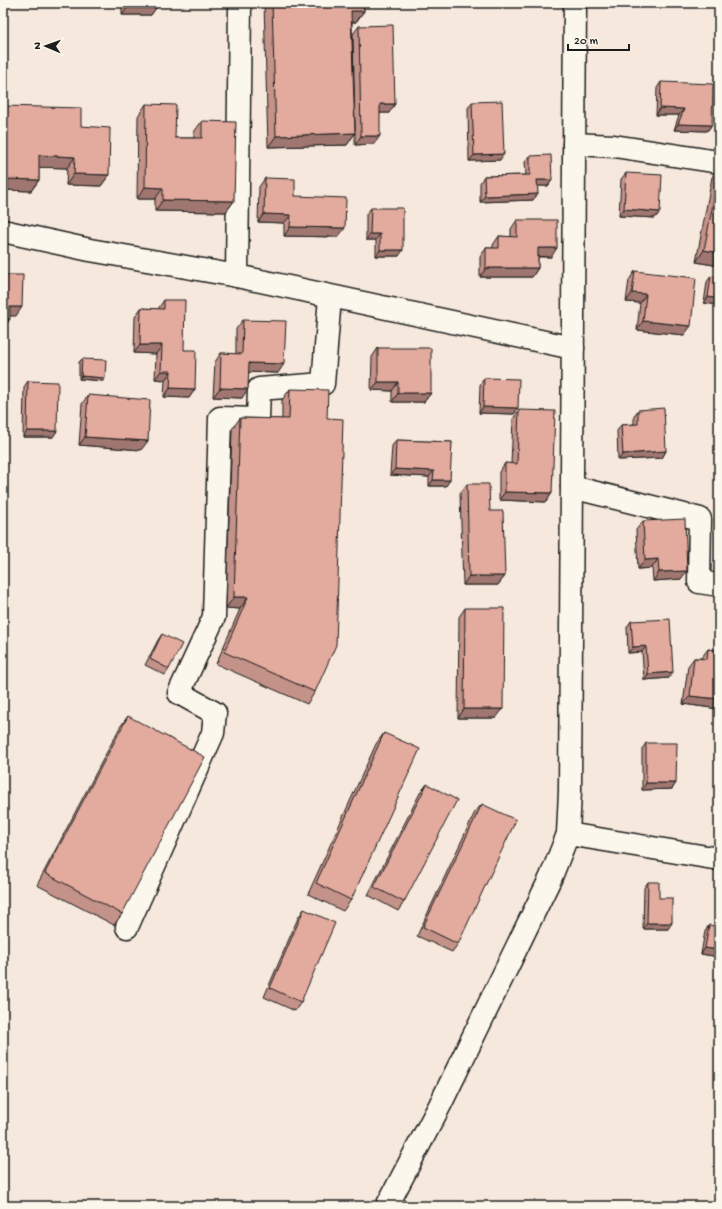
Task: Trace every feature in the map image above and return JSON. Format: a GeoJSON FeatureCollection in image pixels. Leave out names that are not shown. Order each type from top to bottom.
{"type":"FeatureCollection","features":[{"type":"Feature","properties":{"kind":"street"},"geometry":{"type":"LineString","coordinates":[[237,276],[240,3]]}},
{"type":"Feature","properties":{"kind":"street"},"geometry":{"type":"LineString","coordinates":[[387,1206],[440,1105],[551,877],[568,834],[570,783],[575,3]]}},
{"type":"Feature","properties":{"kind":"street"},"geometry":{"type":"LineString","coordinates":[[574,144],[614,146],[719,162]]}},
{"type":"Feature","properties":{"kind":"street"},"geometry":{"type":"LineString","coordinates":[[3,231],[90,250],[237,276],[573,348]]}},
{"type":"Feature","properties":{"kind":"street"},"geometry":{"type":"LineString","coordinates":[[128,927],[213,733],[215,713],[179,693],[214,617],[220,418],[258,419],[258,389],[323,384],[330,297]]}},
{"type":"Feature","properties":{"kind":"street"},"geometry":{"type":"LineString","coordinates":[[572,487],[700,519],[699,582],[719,585]]}},
{"type":"Feature","properties":{"kind":"street"},"geometry":{"type":"LineString","coordinates":[[568,834],[719,859]]}},
{"type":"Feature","properties":{"kind":"building"},"geometry":{"type":"Polygon","coordinates":[[[159,3],[159,4],[130,4],[159,3]]]}},
{"type":"Feature","properties":{"kind":"building"},"geometry":{"type":"Polygon","coordinates":[[[272,3],[363,3],[364,11],[351,11],[355,133],[276,136],[272,3]]]}},
{"type":"Feature","properties":{"kind":"building"},"geometry":{"type":"Polygon","coordinates":[[[393,25],[395,104],[380,104],[380,136],[361,136],[359,26],[393,25]]]}},
{"type":"Feature","properties":{"kind":"building"},"geometry":{"type":"Polygon","coordinates":[[[661,82],[713,84],[712,125],[678,124],[684,109],[660,108],[661,82]]]}},
{"type":"Feature","properties":{"kind":"building"},"geometry":{"type":"Polygon","coordinates":[[[502,101],[504,154],[474,155],[472,102],[502,101]]]}},
{"type":"Feature","properties":{"kind":"building"},"geometry":{"type":"Polygon","coordinates":[[[146,104],[176,105],[175,138],[202,138],[202,121],[236,122],[234,201],[163,200],[163,188],[145,187],[146,104]]]}},
{"type":"Feature","properties":{"kind":"building"},"geometry":{"type":"Polygon","coordinates":[[[3,106],[81,108],[81,126],[110,128],[109,175],[74,174],[75,157],[39,155],[39,180],[3,179],[3,106]]]}},
{"type":"Feature","properties":{"kind":"building"},"geometry":{"type":"Polygon","coordinates":[[[551,155],[552,180],[537,180],[538,194],[485,196],[484,176],[530,175],[530,156],[551,155]]]}},
{"type":"Feature","properties":{"kind":"building"},"geometry":{"type":"Polygon","coordinates":[[[626,173],[662,175],[660,212],[624,209],[626,173]]]}},
{"type":"Feature","properties":{"kind":"building"},"geometry":{"type":"Polygon","coordinates":[[[719,173],[719,253],[704,250],[719,173]]]}},
{"type":"Feature","properties":{"kind":"building"},"geometry":{"type":"Polygon","coordinates":[[[265,178],[295,179],[295,196],[346,198],[345,228],[290,227],[291,215],[264,214],[265,178]]]}},
{"type":"Feature","properties":{"kind":"building"},"geometry":{"type":"Polygon","coordinates":[[[371,208],[403,208],[403,250],[380,250],[380,234],[370,234],[371,208]]]}},
{"type":"Feature","properties":{"kind":"building"},"geometry":{"type":"Polygon","coordinates":[[[517,220],[557,220],[557,248],[538,248],[538,268],[486,268],[486,248],[499,248],[499,236],[517,237],[517,220]]]}},
{"type":"Feature","properties":{"kind":"building"},"geometry":{"type":"Polygon","coordinates":[[[635,271],[696,278],[691,326],[643,321],[646,294],[632,293],[635,271]]]}},
{"type":"Feature","properties":{"kind":"building"},"geometry":{"type":"Polygon","coordinates":[[[3,275],[23,275],[22,307],[10,307],[10,319],[3,319],[3,275]]]}},
{"type":"Feature","properties":{"kind":"building"},"geometry":{"type":"Polygon","coordinates":[[[711,276],[719,278],[719,299],[708,297],[711,276]]]}},
{"type":"Feature","properties":{"kind":"building"},"geometry":{"type":"Polygon","coordinates":[[[164,300],[185,300],[184,350],[196,350],[195,389],[170,388],[171,371],[161,371],[162,345],[140,345],[141,308],[164,309],[164,300]]]}},
{"type":"Feature","properties":{"kind":"building"},"geometry":{"type":"Polygon","coordinates":[[[243,320],[286,321],[284,364],[249,363],[248,389],[220,388],[221,353],[242,354],[243,320]]]}},
{"type":"Feature","properties":{"kind":"building"},"geometry":{"type":"Polygon","coordinates":[[[378,348],[431,348],[431,393],[398,393],[398,382],[378,382],[378,348]]]}},
{"type":"Feature","properties":{"kind":"building"},"geometry":{"type":"Polygon","coordinates":[[[82,359],[106,360],[105,378],[81,376],[82,359]]]}},
{"type":"Feature","properties":{"kind":"building"},"geometry":{"type":"Polygon","coordinates":[[[484,378],[519,379],[518,408],[483,407],[484,378]]]}},
{"type":"Feature","properties":{"kind":"building"},"geometry":{"type":"Polygon","coordinates":[[[28,381],[58,382],[57,431],[27,431],[28,381]]]}},
{"type":"Feature","properties":{"kind":"building"},"geometry":{"type":"Polygon","coordinates":[[[290,389],[328,390],[327,418],[343,419],[336,645],[315,692],[224,652],[248,597],[234,597],[240,418],[289,419],[290,389]]]}},
{"type":"Feature","properties":{"kind":"building"},"geometry":{"type":"Polygon","coordinates":[[[88,395],[150,400],[148,441],[85,437],[88,395]]]}},
{"type":"Feature","properties":{"kind":"building"},"geometry":{"type":"Polygon","coordinates":[[[664,408],[666,451],[623,454],[621,425],[638,424],[638,410],[664,408]]]}},
{"type":"Feature","properties":{"kind":"building"},"geometry":{"type":"Polygon","coordinates":[[[519,410],[555,411],[552,493],[505,492],[505,463],[517,464],[519,410]]]}},
{"type":"Feature","properties":{"kind":"building"},"geometry":{"type":"Polygon","coordinates":[[[396,440],[452,442],[450,480],[433,480],[434,471],[395,469],[396,440]]]}},
{"type":"Feature","properties":{"kind":"building"},"geometry":{"type":"Polygon","coordinates":[[[467,484],[489,484],[490,511],[503,511],[505,576],[469,576],[467,484]]]}},
{"type":"Feature","properties":{"kind":"building"},"geometry":{"type":"Polygon","coordinates":[[[685,519],[687,571],[659,572],[658,559],[645,560],[643,521],[685,519]]]}},
{"type":"Feature","properties":{"kind":"building"},"geometry":{"type":"Polygon","coordinates":[[[465,608],[504,608],[503,709],[464,709],[465,608]]]}},
{"type":"Feature","properties":{"kind":"building"},"geometry":{"type":"Polygon","coordinates":[[[670,619],[673,672],[648,674],[646,646],[633,647],[631,621],[670,619]]]}},
{"type":"Feature","properties":{"kind":"building"},"geometry":{"type":"Polygon","coordinates":[[[162,634],[182,644],[169,669],[150,659],[162,634]]]}},
{"type":"Feature","properties":{"kind":"building"},"geometry":{"type":"Polygon","coordinates":[[[708,649],[719,651],[719,699],[690,696],[694,658],[707,659],[708,649]]]}},
{"type":"Feature","properties":{"kind":"building"},"geometry":{"type":"Polygon","coordinates":[[[128,716],[205,757],[122,914],[45,873],[128,716]]]}},
{"type":"Feature","properties":{"kind":"building"},"geometry":{"type":"Polygon","coordinates":[[[384,733],[420,749],[351,900],[316,883],[384,733]]]}},
{"type":"Feature","properties":{"kind":"building"},"geometry":{"type":"Polygon","coordinates":[[[646,743],[677,743],[676,783],[646,783],[646,743]]]}},
{"type":"Feature","properties":{"kind":"building"},"geometry":{"type":"Polygon","coordinates":[[[427,784],[457,800],[404,902],[374,887],[427,784]]]}},
{"type":"Feature","properties":{"kind":"building"},"geometry":{"type":"Polygon","coordinates":[[[482,804],[516,820],[458,944],[423,927],[482,804]]]}},
{"type":"Feature","properties":{"kind":"building"},"geometry":{"type":"Polygon","coordinates":[[[648,882],[659,882],[659,898],[672,898],[672,923],[647,923],[648,882]]]}},
{"type":"Feature","properties":{"kind":"building"},"geometry":{"type":"Polygon","coordinates":[[[304,909],[335,923],[301,1002],[270,988],[304,909]]]}},
{"type":"Feature","properties":{"kind":"building"},"geometry":{"type":"Polygon","coordinates":[[[709,925],[719,927],[719,950],[705,948],[709,925]]]}}]}
